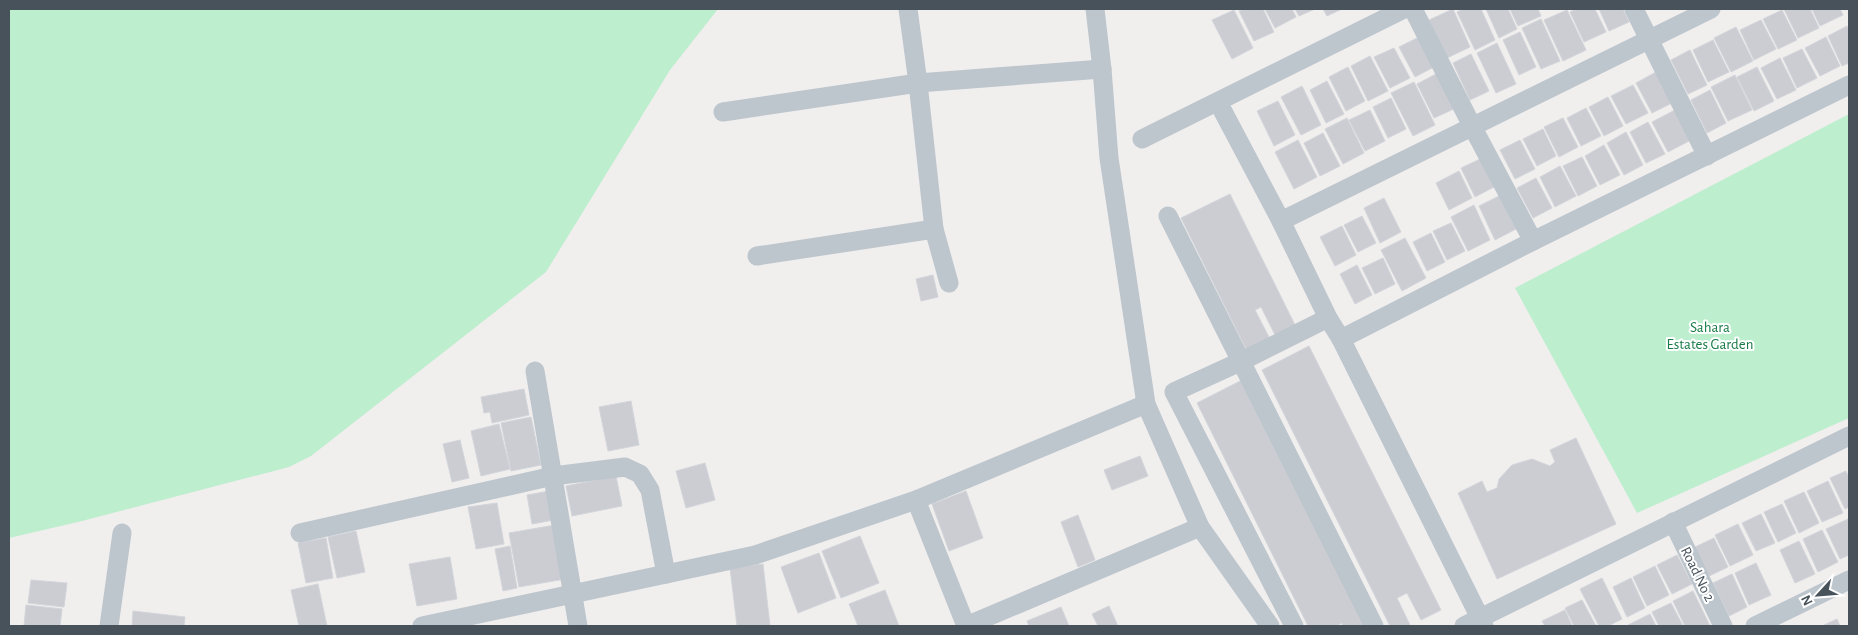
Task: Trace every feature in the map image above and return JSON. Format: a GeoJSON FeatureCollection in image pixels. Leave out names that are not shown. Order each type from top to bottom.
{"type":"FeatureCollection","features":[{"type":"Feature","properties":{"kind":"street"},"geometry":{"type":"LineString","coordinates":[[908,9],[934,229],[949,283]]}},
{"type":"Feature","properties":{"kind":"street"},"geometry":{"type":"LineString","coordinates":[[1095,9],[1109,158],[1146,404],[1200,527],[1270,626]]}},
{"type":"Feature","properties":{"kind":"street"},"geometry":{"type":"LineString","coordinates":[[1142,138],[1404,9]]}},
{"type":"Feature","properties":{"kind":"street"},"geometry":{"type":"LineString","coordinates":[[1413,9],[1533,241]]}},
{"type":"Feature","properties":{"kind":"street"},"geometry":{"type":"LineString","coordinates":[[1634,9],[1707,156]]}},
{"type":"Feature","properties":{"kind":"street"},"geometry":{"type":"LineString","coordinates":[[1282,221],[1711,9]]}},
{"type":"Feature","properties":{"kind":"street"},"geometry":{"type":"LineString","coordinates":[[722,112],[918,83],[1102,69]]}},
{"type":"Feature","properties":{"kind":"street"},"geometry":{"type":"LineString","coordinates":[[1341,339],[1533,241],[1849,85]]}},
{"type":"Feature","properties":{"kind":"street"},"geometry":{"type":"LineString","coordinates":[[1218,102],[1282,221],[1328,318],[1341,339],[1476,624],[1673,522],[1849,436]]}},
{"type":"Feature","properties":{"kind":"street"},"geometry":{"type":"LineString","coordinates":[[1168,216],[1374,626]]}},
{"type":"Feature","properties":{"kind":"street"},"geometry":{"type":"LineString","coordinates":[[757,256],[934,229]]}},
{"type":"Feature","properties":{"kind":"street"},"geometry":{"type":"LineString","coordinates":[[1294,626],[1174,392],[1242,361],[1328,318]]}},
{"type":"Feature","properties":{"kind":"street"},"geometry":{"type":"LineString","coordinates":[[535,371],[578,626]]}},
{"type":"Feature","properties":{"kind":"street"},"geometry":{"type":"LineString","coordinates":[[422,626],[755,555],[916,500],[1146,404]]}},
{"type":"Feature","properties":{"kind":"street"},"geometry":{"type":"LineString","coordinates":[[300,533],[553,476],[625,467],[640,474],[650,490],[666,574]]}},
{"type":"Feature","properties":{"kind":"street"},"geometry":{"type":"LineString","coordinates":[[916,500],[966,626],[1200,527]]}},
{"type":"Feature","properties":{"kind":"street","name":"Road No 2"},"geometry":{"type":"LineString","coordinates":[[1673,522],[1723,626]]}},
{"type":"Feature","properties":{"kind":"street"},"geometry":{"type":"LineString","coordinates":[[109,626],[122,533]]}},
{"type":"Feature","properties":{"kind":"street"},"geometry":{"type":"LineString","coordinates":[[1755,626],[1849,580]]}},
{"type":"Feature","properties":{"kind":"green space"},"geometry":{"type":"Polygon","coordinates":[[[9,9],[718,9],[670,70],[546,272],[311,456],[289,467],[9,538],[9,9]]]}},
{"type":"Feature","properties":{"kind":"green space","name":"Sahara Estates Garden"},"geometry":{"type":"Polygon","coordinates":[[[1849,114],[1849,418],[1637,513],[1515,288],[1849,114]]]}},
{"type":"Feature","properties":{"kind":"building"},"geometry":{"type":"Polygon","coordinates":[[[1263,9],[1274,32],[1254,41],[1239,11],[1263,9]]]}},
{"type":"Feature","properties":{"kind":"building"},"geometry":{"type":"Polygon","coordinates":[[[1265,9],[1292,9],[1296,17],[1275,28],[1265,9]]]}},
{"type":"Feature","properties":{"kind":"building"},"geometry":{"type":"Polygon","coordinates":[[[1295,9],[1315,9],[1299,16],[1295,9]]]}},
{"type":"Feature","properties":{"kind":"building"},"geometry":{"type":"Polygon","coordinates":[[[1323,9],[1342,9],[1327,16],[1323,9]]]}},
{"type":"Feature","properties":{"kind":"building"},"geometry":{"type":"Polygon","coordinates":[[[1453,9],[1470,47],[1447,58],[1429,20],[1453,9]]]}},
{"type":"Feature","properties":{"kind":"building"},"geometry":{"type":"Polygon","coordinates":[[[1463,9],[1481,9],[1495,40],[1475,50],[1457,12],[1463,9]]]}},
{"type":"Feature","properties":{"kind":"building"},"geometry":{"type":"Polygon","coordinates":[[[1486,9],[1508,9],[1517,29],[1499,38],[1486,9]]]}},
{"type":"Feature","properties":{"kind":"building"},"geometry":{"type":"Polygon","coordinates":[[[1510,9],[1538,9],[1541,16],[1518,26],[1510,9]]]}},
{"type":"Feature","properties":{"kind":"building"},"geometry":{"type":"Polygon","coordinates":[[[1576,9],[1595,9],[1606,32],[1584,42],[1570,12],[1576,9]]]}},
{"type":"Feature","properties":{"kind":"building"},"geometry":{"type":"Polygon","coordinates":[[[1599,9],[1623,9],[1629,22],[1609,31],[1599,9]]]}},
{"type":"Feature","properties":{"kind":"building"},"geometry":{"type":"Polygon","coordinates":[[[1784,9],[1810,9],[1819,28],[1798,38],[1784,9]]]}},
{"type":"Feature","properties":{"kind":"building"},"geometry":{"type":"Polygon","coordinates":[[[1812,9],[1840,9],[1843,15],[1820,26],[1812,9]]]}},
{"type":"Feature","properties":{"kind":"building"},"geometry":{"type":"Polygon","coordinates":[[[1234,10],[1253,48],[1232,59],[1212,20],[1234,10]]]}},
{"type":"Feature","properties":{"kind":"building"},"geometry":{"type":"Polygon","coordinates":[[[1567,10],[1586,50],[1563,61],[1544,20],[1567,10]]]}},
{"type":"Feature","properties":{"kind":"building"},"geometry":{"type":"Polygon","coordinates":[[[1782,10],[1797,40],[1778,49],[1763,19],[1782,10]]]}},
{"type":"Feature","properties":{"kind":"building"},"geometry":{"type":"Polygon","coordinates":[[[1541,19],[1560,61],[1541,69],[1522,28],[1541,19]]]}},
{"type":"Feature","properties":{"kind":"building"},"geometry":{"type":"Polygon","coordinates":[[[1761,20],[1776,49],[1754,60],[1740,30],[1761,20]]]}},
{"type":"Feature","properties":{"kind":"building"},"geometry":{"type":"Polygon","coordinates":[[[1847,26],[1849,30],[1849,63],[1842,66],[1828,36],[1847,26]]]}},
{"type":"Feature","properties":{"kind":"building"},"geometry":{"type":"Polygon","coordinates":[[[1736,27],[1753,61],[1731,72],[1714,38],[1736,27]]]}},
{"type":"Feature","properties":{"kind":"building"},"geometry":{"type":"Polygon","coordinates":[[[1520,32],[1536,67],[1519,75],[1503,40],[1520,32]]]}},
{"type":"Feature","properties":{"kind":"building"},"geometry":{"type":"Polygon","coordinates":[[[1419,37],[1434,67],[1415,77],[1399,47],[1419,37]]]}},
{"type":"Feature","properties":{"kind":"building"},"geometry":{"type":"Polygon","coordinates":[[[1826,37],[1840,66],[1820,76],[1805,48],[1826,37]]]}},
{"type":"Feature","properties":{"kind":"building"},"geometry":{"type":"Polygon","coordinates":[[[1713,40],[1729,72],[1708,82],[1693,50],[1713,40]]]}},
{"type":"Feature","properties":{"kind":"building"},"geometry":{"type":"Polygon","coordinates":[[[1497,43],[1516,84],[1496,93],[1477,53],[1497,43]]]}},
{"type":"Feature","properties":{"kind":"building"},"geometry":{"type":"Polygon","coordinates":[[[1394,48],[1410,78],[1390,88],[1374,57],[1394,48]]]}},
{"type":"Feature","properties":{"kind":"building"},"geometry":{"type":"Polygon","coordinates":[[[1802,49],[1817,78],[1797,88],[1783,58],[1802,49]]]}},
{"type":"Feature","properties":{"kind":"building"},"geometry":{"type":"Polygon","coordinates":[[[1690,50],[1707,85],[1688,94],[1671,60],[1690,50]]]}},
{"type":"Feature","properties":{"kind":"building"},"geometry":{"type":"Polygon","coordinates":[[[1471,54],[1489,91],[1470,100],[1453,63],[1471,54]]]}},
{"type":"Feature","properties":{"kind":"building"},"geometry":{"type":"Polygon","coordinates":[[[1370,56],[1388,91],[1368,101],[1351,66],[1370,56]]]}},
{"type":"Feature","properties":{"kind":"building"},"geometry":{"type":"Polygon","coordinates":[[[1780,58],[1796,90],[1777,99],[1761,68],[1780,58]]]}},
{"type":"Feature","properties":{"kind":"building"},"geometry":{"type":"Polygon","coordinates":[[[1348,67],[1365,101],[1346,111],[1329,77],[1348,67]]]}},
{"type":"Feature","properties":{"kind":"building"},"geometry":{"type":"Polygon","coordinates":[[[1757,67],[1774,101],[1754,111],[1737,77],[1757,67]]]}},
{"type":"Feature","properties":{"kind":"building"},"geometry":{"type":"Polygon","coordinates":[[[1656,72],[1672,103],[1652,113],[1636,83],[1656,72]]]}},
{"type":"Feature","properties":{"kind":"building"},"geometry":{"type":"Polygon","coordinates":[[[1438,73],[1456,108],[1434,118],[1417,84],[1438,73]]]}},
{"type":"Feature","properties":{"kind":"building"},"geometry":{"type":"Polygon","coordinates":[[[1735,75],[1752,110],[1728,121],[1711,87],[1735,75]]]}},
{"type":"Feature","properties":{"kind":"building"},"geometry":{"type":"Polygon","coordinates":[[[1327,81],[1344,114],[1326,123],[1310,90],[1327,81]]]}},
{"type":"Feature","properties":{"kind":"building"},"geometry":{"type":"Polygon","coordinates":[[[1414,82],[1435,125],[1413,136],[1391,93],[1414,82]]]}},
{"type":"Feature","properties":{"kind":"building"},"geometry":{"type":"Polygon","coordinates":[[[1633,85],[1648,113],[1626,124],[1611,96],[1633,85]]]}},
{"type":"Feature","properties":{"kind":"building"},"geometry":{"type":"Polygon","coordinates":[[[1302,86],[1321,125],[1301,135],[1281,97],[1302,86]]]}},
{"type":"Feature","properties":{"kind":"building"},"geometry":{"type":"Polygon","coordinates":[[[1710,90],[1726,123],[1707,133],[1691,100],[1710,90]]]}},
{"type":"Feature","properties":{"kind":"building"},"geometry":{"type":"Polygon","coordinates":[[[1608,97],[1623,126],[1604,136],[1589,107],[1608,97]]]}},
{"type":"Feature","properties":{"kind":"building"},"geometry":{"type":"Polygon","coordinates":[[[1391,98],[1406,129],[1388,138],[1373,107],[1391,98]]]}},
{"type":"Feature","properties":{"kind":"building"},"geometry":{"type":"Polygon","coordinates":[[[1278,101],[1295,135],[1274,146],[1257,111],[1278,101]]]}},
{"type":"Feature","properties":{"kind":"building"},"geometry":{"type":"Polygon","coordinates":[[[1586,108],[1601,136],[1581,146],[1567,118],[1586,108]]]}},
{"type":"Feature","properties":{"kind":"building"},"geometry":{"type":"Polygon","coordinates":[[[1370,110],[1385,141],[1365,151],[1349,120],[1370,110]]]}},
{"type":"Feature","properties":{"kind":"building"},"geometry":{"type":"Polygon","coordinates":[[[1675,110],[1691,140],[1668,152],[1652,122],[1675,110]]]}},
{"type":"Feature","properties":{"kind":"building"},"geometry":{"type":"Polygon","coordinates":[[[1347,118],[1364,153],[1343,164],[1325,129],[1347,118]]]}},
{"type":"Feature","properties":{"kind":"building"},"geometry":{"type":"Polygon","coordinates":[[[1563,118],[1578,147],[1559,157],[1544,127],[1563,118]]]}},
{"type":"Feature","properties":{"kind":"building"},"geometry":{"type":"Polygon","coordinates":[[[1648,122],[1665,154],[1646,163],[1630,132],[1648,122]]]}},
{"type":"Feature","properties":{"kind":"building"},"geometry":{"type":"Polygon","coordinates":[[[1543,129],[1556,156],[1537,166],[1523,139],[1543,129]]]}},
{"type":"Feature","properties":{"kind":"building"},"geometry":{"type":"Polygon","coordinates":[[[1626,132],[1643,165],[1624,175],[1607,143],[1626,132]]]}},
{"type":"Feature","properties":{"kind":"building"},"geometry":{"type":"Polygon","coordinates":[[[1323,133],[1340,166],[1320,176],[1304,143],[1323,133]]]}},
{"type":"Feature","properties":{"kind":"building"},"geometry":{"type":"Polygon","coordinates":[[[1298,140],[1317,177],[1294,189],[1275,152],[1298,140]]]}},
{"type":"Feature","properties":{"kind":"building"},"geometry":{"type":"Polygon","coordinates":[[[1520,140],[1535,169],[1515,179],[1500,150],[1520,140]]]}},
{"type":"Feature","properties":{"kind":"building"},"geometry":{"type":"Polygon","coordinates":[[[1604,145],[1620,175],[1600,185],[1585,156],[1604,145]]]}},
{"type":"Feature","properties":{"kind":"building"},"geometry":{"type":"Polygon","coordinates":[[[1582,157],[1597,186],[1578,196],[1563,166],[1582,157]]]}},
{"type":"Feature","properties":{"kind":"building"},"geometry":{"type":"Polygon","coordinates":[[[1480,159],[1494,187],[1475,197],[1461,168],[1480,159]]]}},
{"type":"Feature","properties":{"kind":"building"},"geometry":{"type":"Polygon","coordinates":[[[1560,166],[1576,196],[1555,207],[1540,177],[1560,166]]]}},
{"type":"Feature","properties":{"kind":"building"},"geometry":{"type":"Polygon","coordinates":[[[1459,171],[1472,198],[1449,210],[1436,183],[1459,171]]]}},
{"type":"Feature","properties":{"kind":"building"},"geometry":{"type":"Polygon","coordinates":[[[1536,178],[1552,208],[1533,218],[1517,188],[1536,178]]]}},
{"type":"Feature","properties":{"kind":"building"},"geometry":{"type":"Polygon","coordinates":[[[1230,194],[1296,327],[1276,337],[1261,307],[1255,310],[1270,339],[1247,351],[1181,218],[1230,194]]]}},
{"type":"Feature","properties":{"kind":"building"},"geometry":{"type":"Polygon","coordinates":[[[1499,196],[1516,229],[1495,240],[1479,206],[1499,196]]]}},
{"type":"Feature","properties":{"kind":"building"},"geometry":{"type":"Polygon","coordinates":[[[1384,198],[1401,232],[1380,243],[1364,208],[1384,198]]]}},
{"type":"Feature","properties":{"kind":"building"},"geometry":{"type":"Polygon","coordinates":[[[1474,205],[1490,240],[1468,251],[1451,217],[1474,205]]]}},
{"type":"Feature","properties":{"kind":"building"},"geometry":{"type":"Polygon","coordinates":[[[1362,216],[1376,243],[1358,252],[1344,225],[1362,216]]]}},
{"type":"Feature","properties":{"kind":"building"},"geometry":{"type":"Polygon","coordinates":[[[1451,223],[1465,251],[1447,260],[1433,231],[1451,223]]]}},
{"type":"Feature","properties":{"kind":"building"},"geometry":{"type":"Polygon","coordinates":[[[1342,226],[1356,255],[1335,266],[1320,237],[1342,226]]]}},
{"type":"Feature","properties":{"kind":"building"},"geometry":{"type":"Polygon","coordinates":[[[1431,233],[1445,262],[1427,271],[1413,242],[1431,233]]]}},
{"type":"Feature","properties":{"kind":"building"},"geometry":{"type":"Polygon","coordinates":[[[1405,238],[1426,278],[1402,291],[1381,250],[1405,238]]]}},
{"type":"Feature","properties":{"kind":"building"},"geometry":{"type":"Polygon","coordinates":[[[1383,258],[1395,284],[1375,294],[1362,268],[1383,258]]]}},
{"type":"Feature","properties":{"kind":"building"},"geometry":{"type":"Polygon","coordinates":[[[1357,265],[1372,295],[1355,304],[1340,274],[1357,265]]]}},
{"type":"Feature","properties":{"kind":"building"},"geometry":{"type":"Polygon","coordinates":[[[933,275],[938,297],[921,301],[916,279],[933,275]]]}},
{"type":"Feature","properties":{"kind":"building"},"geometry":{"type":"Polygon","coordinates":[[[1309,346],[1441,610],[1421,620],[1407,593],[1397,598],[1410,625],[1408,626],[1390,626],[1262,370],[1309,346]]]}},
{"type":"Feature","properties":{"kind":"building"},"geometry":{"type":"Polygon","coordinates":[[[1246,378],[1370,626],[1343,626],[1342,623],[1336,626],[1308,626],[1197,403],[1246,378]]]}},
{"type":"Feature","properties":{"kind":"building"},"geometry":{"type":"Polygon","coordinates":[[[524,389],[529,415],[492,423],[490,412],[484,413],[481,397],[524,389]]]}},
{"type":"Feature","properties":{"kind":"building"},"geometry":{"type":"Polygon","coordinates":[[[631,401],[639,445],[608,451],[599,407],[631,401]]]}},
{"type":"Feature","properties":{"kind":"building"},"geometry":{"type":"Polygon","coordinates":[[[531,417],[541,465],[511,471],[501,423],[531,417]]]}},
{"type":"Feature","properties":{"kind":"building"},"geometry":{"type":"Polygon","coordinates":[[[499,424],[510,469],[481,476],[471,431],[499,424]]]}},
{"type":"Feature","properties":{"kind":"building"},"geometry":{"type":"Polygon","coordinates":[[[1576,438],[1616,524],[1497,579],[1458,493],[1482,481],[1487,492],[1497,488],[1499,479],[1512,465],[1532,459],[1550,466],[1555,462],[1550,450],[1576,438]]]}},
{"type":"Feature","properties":{"kind":"building"},"geometry":{"type":"Polygon","coordinates":[[[460,440],[469,478],[452,482],[443,444],[460,440]]]}},
{"type":"Feature","properties":{"kind":"building"},"geometry":{"type":"Polygon","coordinates":[[[1140,456],[1148,476],[1112,490],[1104,470],[1140,456]]]}},
{"type":"Feature","properties":{"kind":"building"},"geometry":{"type":"Polygon","coordinates":[[[705,463],[715,500],[686,508],[676,471],[705,463]]]}},
{"type":"Feature","properties":{"kind":"building"},"geometry":{"type":"Polygon","coordinates":[[[1846,471],[1849,478],[1849,507],[1845,509],[1830,478],[1846,471]]]}},
{"type":"Feature","properties":{"kind":"building"},"geometry":{"type":"Polygon","coordinates":[[[616,476],[622,506],[572,516],[566,486],[616,476]]]}},
{"type":"Feature","properties":{"kind":"building"},"geometry":{"type":"Polygon","coordinates":[[[1828,481],[1843,513],[1822,522],[1807,491],[1828,481]]]}},
{"type":"Feature","properties":{"kind":"building"},"geometry":{"type":"Polygon","coordinates":[[[549,491],[554,520],[532,524],[527,495],[549,491]]]}},
{"type":"Feature","properties":{"kind":"building"},"geometry":{"type":"Polygon","coordinates":[[[966,491],[983,538],[949,551],[932,504],[966,491]]]}},
{"type":"Feature","properties":{"kind":"building"},"geometry":{"type":"Polygon","coordinates":[[[1804,492],[1819,523],[1799,533],[1784,501],[1804,492]]]}},
{"type":"Feature","properties":{"kind":"building"},"geometry":{"type":"Polygon","coordinates":[[[497,503],[504,544],[476,549],[468,507],[497,503]]]}},
{"type":"Feature","properties":{"kind":"building"},"geometry":{"type":"Polygon","coordinates":[[[1782,504],[1796,533],[1778,542],[1764,512],[1782,504]]]}},
{"type":"Feature","properties":{"kind":"building"},"geometry":{"type":"Polygon","coordinates":[[[1761,514],[1775,543],[1756,551],[1742,523],[1761,514]]]}},
{"type":"Feature","properties":{"kind":"building"},"geometry":{"type":"Polygon","coordinates":[[[1078,515],[1095,560],[1078,567],[1061,522],[1078,515]]]}},
{"type":"Feature","properties":{"kind":"building"},"geometry":{"type":"Polygon","coordinates":[[[1848,519],[1849,555],[1840,559],[1826,529],[1848,519]]]}},
{"type":"Feature","properties":{"kind":"building"},"geometry":{"type":"Polygon","coordinates":[[[1738,524],[1753,555],[1730,566],[1715,535],[1738,524]]]}},
{"type":"Feature","properties":{"kind":"building"},"geometry":{"type":"Polygon","coordinates":[[[555,525],[565,579],[519,587],[509,533],[555,525]]]}},
{"type":"Feature","properties":{"kind":"building"},"geometry":{"type":"Polygon","coordinates":[[[1822,530],[1838,562],[1818,572],[1803,539],[1822,530]]]}},
{"type":"Feature","properties":{"kind":"building"},"geometry":{"type":"Polygon","coordinates":[[[356,531],[365,572],[337,578],[328,537],[356,531]]]}},
{"type":"Feature","properties":{"kind":"building"},"geometry":{"type":"Polygon","coordinates":[[[860,536],[879,583],[841,598],[822,551],[860,536]]]}},
{"type":"Feature","properties":{"kind":"building"},"geometry":{"type":"Polygon","coordinates":[[[326,538],[333,578],[306,583],[298,543],[326,538]]]}},
{"type":"Feature","properties":{"kind":"building"},"geometry":{"type":"Polygon","coordinates":[[[1714,538],[1728,567],[1707,577],[1693,548],[1714,538]]]}},
{"type":"Feature","properties":{"kind":"building"},"geometry":{"type":"Polygon","coordinates":[[[1799,541],[1815,574],[1795,583],[1780,550],[1799,541]]]}},
{"type":"Feature","properties":{"kind":"building"},"geometry":{"type":"Polygon","coordinates":[[[510,546],[517,588],[503,591],[495,549],[510,546]]]}},
{"type":"Feature","properties":{"kind":"building"},"geometry":{"type":"Polygon","coordinates":[[[819,553],[836,598],[798,613],[781,567],[819,553]]]}},
{"type":"Feature","properties":{"kind":"building"},"geometry":{"type":"Polygon","coordinates":[[[1677,555],[1692,584],[1672,594],[1657,565],[1677,555]]]}},
{"type":"Feature","properties":{"kind":"building"},"geometry":{"type":"Polygon","coordinates":[[[450,557],[457,599],[417,606],[409,564],[450,557]]]}},
{"type":"Feature","properties":{"kind":"building"},"geometry":{"type":"Polygon","coordinates":[[[1756,563],[1771,595],[1749,605],[1735,573],[1756,563]]]}},
{"type":"Feature","properties":{"kind":"building"},"geometry":{"type":"Polygon","coordinates":[[[763,564],[770,626],[737,626],[730,568],[763,564]]]}},
{"type":"Feature","properties":{"kind":"building"},"geometry":{"type":"Polygon","coordinates":[[[1655,566],[1669,595],[1647,606],[1633,577],[1655,566]]]}},
{"type":"Feature","properties":{"kind":"building"},"geometry":{"type":"Polygon","coordinates":[[[1732,574],[1747,607],[1729,616],[1713,583],[1732,574]]]}},
{"type":"Feature","properties":{"kind":"building"},"geometry":{"type":"Polygon","coordinates":[[[1602,578],[1622,619],[1608,626],[1599,626],[1580,589],[1602,578]]]}},
{"type":"Feature","properties":{"kind":"building"},"geometry":{"type":"Polygon","coordinates":[[[1631,578],[1645,608],[1627,617],[1613,587],[1631,578]]]}},
{"type":"Feature","properties":{"kind":"building"},"geometry":{"type":"Polygon","coordinates":[[[31,580],[67,583],[64,607],[28,603],[31,580]]]}},
{"type":"Feature","properties":{"kind":"building"},"geometry":{"type":"Polygon","coordinates":[[[318,584],[327,626],[299,626],[291,590],[318,584]]]}},
{"type":"Feature","properties":{"kind":"building"},"geometry":{"type":"Polygon","coordinates":[[[885,590],[899,626],[858,626],[849,604],[885,590]]]}},
{"type":"Feature","properties":{"kind":"building"},"geometry":{"type":"Polygon","coordinates":[[[1693,591],[1710,626],[1685,626],[1673,601],[1693,591]]]}},
{"type":"Feature","properties":{"kind":"building"},"geometry":{"type":"Polygon","coordinates":[[[1582,600],[1596,626],[1574,626],[1565,608],[1582,600]]]}},
{"type":"Feature","properties":{"kind":"building"},"geometry":{"type":"Polygon","coordinates":[[[1671,603],[1683,626],[1659,626],[1652,612],[1671,603]]]}},
{"type":"Feature","properties":{"kind":"building"},"geometry":{"type":"Polygon","coordinates":[[[26,605],[62,609],[60,626],[24,626],[26,605]]]}},
{"type":"Feature","properties":{"kind":"building"},"geometry":{"type":"Polygon","coordinates":[[[1109,606],[1118,626],[1098,626],[1092,614],[1109,606]]]}},
{"type":"Feature","properties":{"kind":"building"},"geometry":{"type":"Polygon","coordinates":[[[1061,607],[1069,626],[1029,626],[1027,621],[1061,607]]]}},
{"type":"Feature","properties":{"kind":"building"},"geometry":{"type":"Polygon","coordinates":[[[1565,610],[1572,626],[1545,626],[1542,621],[1565,610]]]}},
{"type":"Feature","properties":{"kind":"building"},"geometry":{"type":"Polygon","coordinates":[[[133,611],[185,617],[184,626],[132,626],[133,611]]]}},
{"type":"Feature","properties":{"kind":"building"},"geometry":{"type":"Polygon","coordinates":[[[1650,614],[1656,626],[1628,625],[1650,614]]]}},
{"type":"Feature","properties":{"kind":"building"},"geometry":{"type":"Polygon","coordinates":[[[1837,619],[1840,626],[1822,626],[1837,619]]]}}]}
